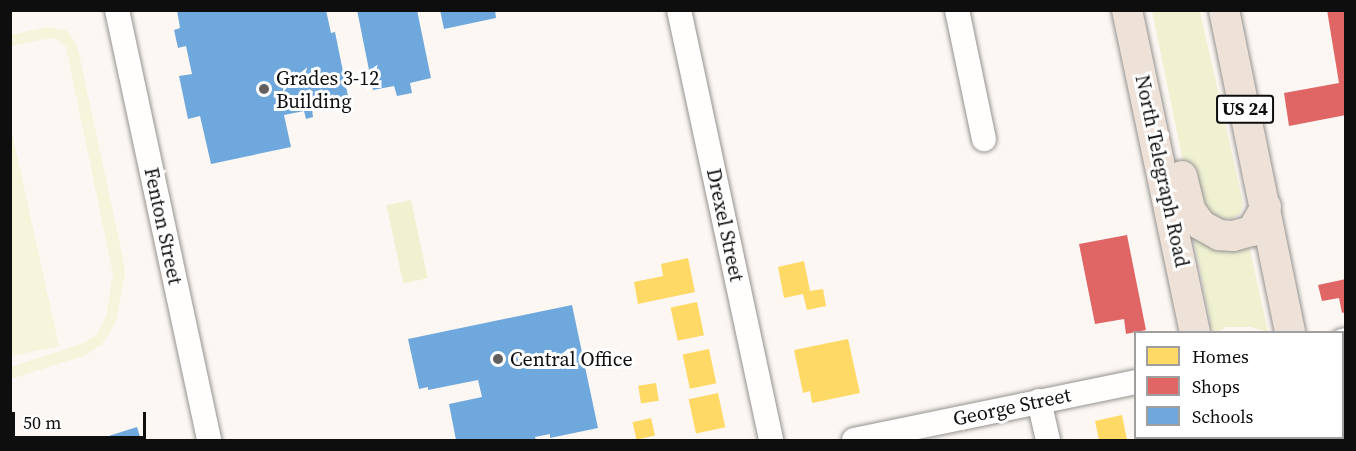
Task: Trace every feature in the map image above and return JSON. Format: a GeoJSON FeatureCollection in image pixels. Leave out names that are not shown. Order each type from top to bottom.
{"type":"FeatureCollection","features":[{"type":"Feature","properties":{"kind":"main road"},"geometry":{"type":"LineString","coordinates":[[1130,10],[1152,50],[1191,211],[1201,225],[1219,235],[1233,236],[1252,231],[1266,207]]}},
{"type":"Feature","properties":{"kind":"main road","name":"North Telegraph Road"},"geometry":{"type":"LineString","coordinates":[[1130,10],[1195,331]]}},
{"type":"Feature","properties":{"kind":"main road","name":"US 24"},"geometry":{"type":"LineString","coordinates":[[1224,10],[1290,331]]}},
{"type":"Feature","properties":{"kind":"street","name":"Fenton Street"},"geometry":{"type":"LineString","coordinates":[[117,10],[209,441]]}},
{"type":"Feature","properties":{"kind":"street","name":"Drexel Street"},"geometry":{"type":"LineString","coordinates":[[679,10],[771,441]]}},
{"type":"Feature","properties":{"kind":"street"},"geometry":{"type":"LineString","coordinates":[[957,10],[984,139]]}},
{"type":"Feature","properties":{"kind":"street","name":"George Street"},"geometry":{"type":"LineString","coordinates":[[854,441],[1039,400],[1134,382]]}},
{"type":"Feature","properties":{"kind":"street"},"geometry":{"type":"LineString","coordinates":[[1039,400],[1048,441]]}},
{"type":"Feature","properties":{"kind":"green space"},"geometry":{"type":"Polygon","coordinates":[[[1152,11],[1200,11],[1243,203],[1240,214],[1232,219],[1210,217],[1189,191],[1152,11]]]}},
{"type":"Feature","properties":{"kind":"green space"},"geometry":{"type":"Polygon","coordinates":[[[411,200],[428,278],[403,283],[387,205],[411,200]]]}},
{"type":"Feature","properties":{"kind":"green space"},"geometry":{"type":"Polygon","coordinates":[[[1194,240],[1219,248],[1249,245],[1268,331],[1250,327],[1226,327],[1220,331],[1212,331],[1194,240]]]}},
{"type":"Feature","properties":{"kind":"shaded area"},"geometry":{"type":"Polygon","coordinates":[[[48,27],[67,31],[77,45],[125,275],[115,324],[102,344],[86,355],[11,379],[11,367],[84,343],[97,334],[106,317],[113,274],[66,47],[60,41],[51,38],[11,46],[11,35],[48,27]]]}},
{"type":"Feature","properties":{"kind":"shaded area"},"geometry":{"type":"Polygon","coordinates":[[[10,124],[59,346],[11,356],[10,356],[10,124]]]}},
{"type":"Feature","properties":{"kind":"building: Homes"},"geometry":{"type":"Polygon","coordinates":[[[688,258],[695,292],[638,304],[634,282],[663,276],[661,264],[688,258]]]}},
{"type":"Feature","properties":{"kind":"building: Homes"},"geometry":{"type":"Polygon","coordinates":[[[804,261],[810,291],[823,289],[826,306],[807,310],[803,294],[784,298],[778,267],[804,261]]]}},
{"type":"Feature","properties":{"kind":"building: Homes"},"geometry":{"type":"Polygon","coordinates":[[[697,302],[704,335],[678,341],[671,308],[697,302]]]}},
{"type":"Feature","properties":{"kind":"building: Homes"},"geometry":{"type":"Polygon","coordinates":[[[848,339],[860,393],[812,403],[810,391],[803,393],[794,350],[848,339]]]}},
{"type":"Feature","properties":{"kind":"building: Homes"},"geometry":{"type":"Polygon","coordinates":[[[709,349],[716,383],[690,389],[683,355],[709,349]]]}},
{"type":"Feature","properties":{"kind":"building: Homes"},"geometry":{"type":"Polygon","coordinates":[[[656,383],[659,401],[641,404],[638,386],[656,383]]]}},
{"type":"Feature","properties":{"kind":"building: Homes"},"geometry":{"type":"Polygon","coordinates":[[[718,393],[725,427],[696,433],[689,399],[718,393]]]}},
{"type":"Feature","properties":{"kind":"building: Homes"},"geometry":{"type":"Polygon","coordinates":[[[1122,415],[1127,440],[1099,440],[1095,421],[1122,415]]]}},
{"type":"Feature","properties":{"kind":"building: Homes"},"geometry":{"type":"Polygon","coordinates":[[[651,418],[655,436],[637,440],[632,422],[651,418]]]}},
{"type":"Feature","properties":{"kind":"building: Shops"},"geometry":{"type":"Polygon","coordinates":[[[1327,10],[1346,10],[1346,115],[1289,126],[1284,93],[1339,83],[1327,10]]]}},
{"type":"Feature","properties":{"kind":"building: Shops"},"geometry":{"type":"Polygon","coordinates":[[[1127,235],[1146,330],[1126,334],[1124,319],[1095,324],[1079,244],[1127,235]]]}},
{"type":"Feature","properties":{"kind":"building: Shops"},"geometry":{"type":"Polygon","coordinates":[[[1346,279],[1346,312],[1342,313],[1339,298],[1322,301],[1318,285],[1346,279]]]}},
{"type":"Feature","properties":{"kind":"building: Schools","name":"Grades 3-12 Building"},"geometry":{"type":"Polygon","coordinates":[[[177,10],[326,10],[331,33],[335,32],[349,101],[312,109],[313,117],[306,119],[304,111],[284,115],[291,147],[211,164],[200,116],[188,119],[179,76],[192,74],[186,46],[178,48],[174,30],[180,28],[177,10]]]}},
{"type":"Feature","properties":{"kind":"building: Schools","name":"Grades 3-12 Building"},"geometry":{"type":"Polygon","coordinates":[[[357,10],[417,10],[431,78],[410,83],[412,93],[397,96],[394,86],[373,90],[357,10]]]}},
{"type":"Feature","properties":{"kind":"building: Schools"},"geometry":{"type":"Polygon","coordinates":[[[440,10],[495,10],[496,18],[444,29],[440,10]]]}},
{"type":"Feature","properties":{"kind":"building: Schools","name":"Central Office"},"geometry":{"type":"Polygon","coordinates":[[[572,305],[598,428],[550,438],[550,434],[535,437],[536,440],[456,440],[449,404],[482,397],[478,380],[428,390],[428,387],[419,389],[408,339],[572,305]]]}},
{"type":"Feature","properties":{"kind":"building: Schools"},"geometry":{"type":"Polygon","coordinates":[[[137,427],[141,440],[96,440],[137,427]]]}},
{"type":"Feature","properties":{"kind":"place","name":"Grades 3-12 Building"},"geometry":{"type":"Point","coordinates":[264,89]}},
{"type":"Feature","properties":{"kind":"place","name":"Central Office"},"geometry":{"type":"Point","coordinates":[498,359]}}]}
